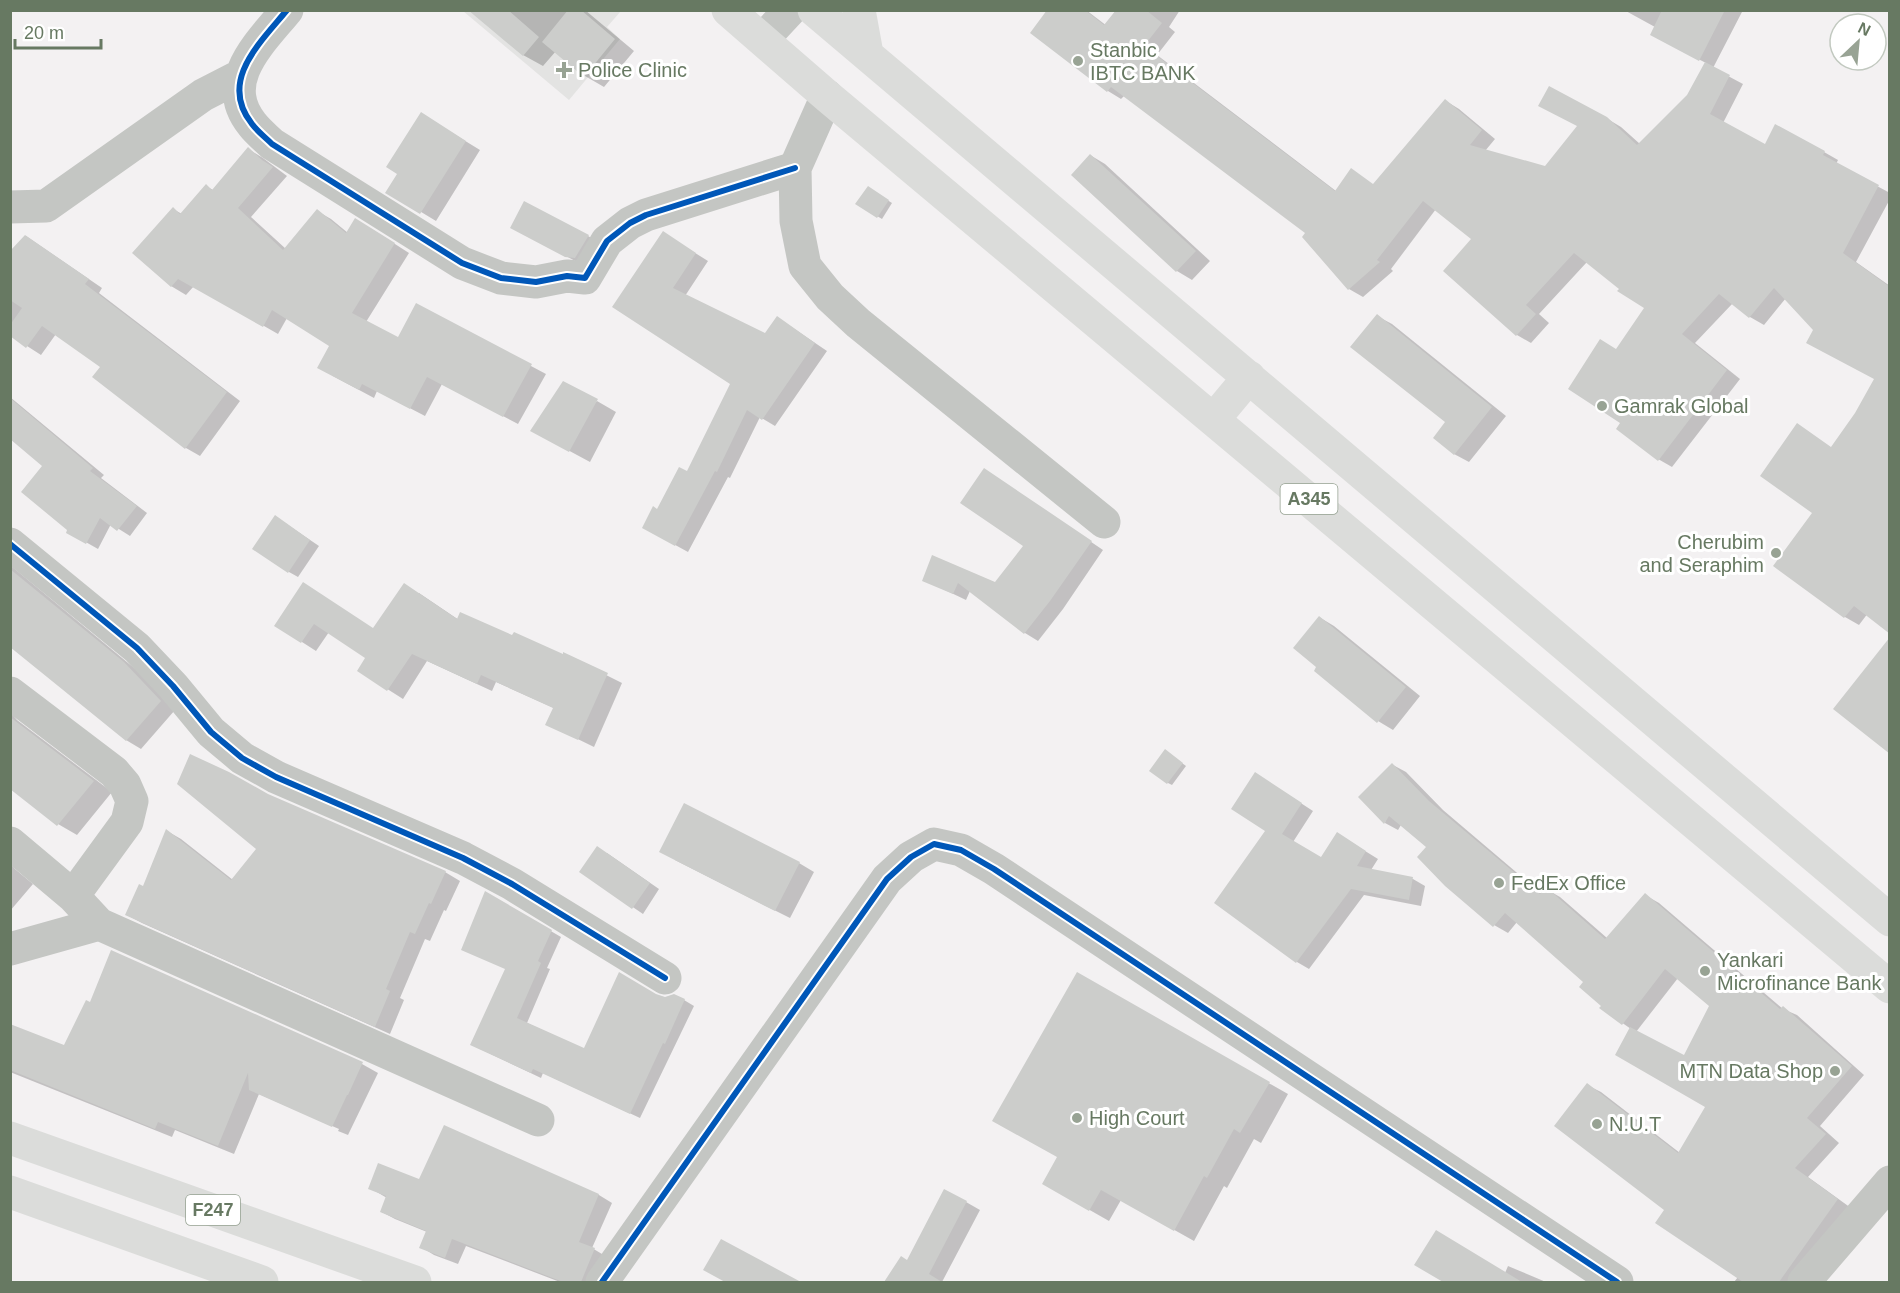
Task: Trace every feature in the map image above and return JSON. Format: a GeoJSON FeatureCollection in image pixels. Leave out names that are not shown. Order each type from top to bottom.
{"type":"FeatureCollection","features":[{"type":"Feature","properties":{"kind":"main road","name":"A345"},"geometry":{"type":"LineString","coordinates":[[728,10],[827,96],[1890,987]]}},
{"type":"Feature","properties":{"kind":"main road","name":"A345"},"geometry":{"type":"LineString","coordinates":[[814,10],[1890,920]]}},
{"type":"Feature","properties":{"kind":"main road"},"geometry":{"type":"LineString","coordinates":[[859,10],[867,54]]}},
{"type":"Feature","properties":{"kind":"main road"},"geometry":{"type":"LineString","coordinates":[[1214,419],[1249,377]]}},
{"type":"Feature","properties":{"kind":"main road"},"geometry":{"type":"LineString","coordinates":[[1551,702],[1586,664]]}},
{"type":"Feature","properties":{"kind":"main road"},"geometry":{"type":"LineString","coordinates":[[1745,866],[1780,828]]}},
{"type":"Feature","properties":{"kind":"main road","name":"F247"},"geometry":{"type":"LineString","coordinates":[[10,1138],[415,1282]]}},
{"type":"Feature","properties":{"kind":"main road","name":"F247"},"geometry":{"type":"LineString","coordinates":[[10,1192],[262,1282]]}},
{"type":"Feature","properties":{"kind":"street"},"geometry":{"type":"LineString","coordinates":[[287,10],[252,54],[240,76],[241,105],[252,124],[272,144],[462,263],[501,278],[536,282],[567,276],[585,278],[607,241],[630,223],[646,215],[795,168]]}},
{"type":"Feature","properties":{"kind":"street"},"geometry":{"type":"LineString","coordinates":[[763,39],[790,10]]}},
{"type":"Feature","properties":{"kind":"street"},"geometry":{"type":"LineString","coordinates":[[10,207],[46,206],[203,95],[240,76]]}},
{"type":"Feature","properties":{"kind":"street"},"geometry":{"type":"LineString","coordinates":[[827,96],[795,168],[796,221],[805,266],[830,297],[858,323],[1104,522]]}},
{"type":"Feature","properties":{"kind":"street"},"geometry":{"type":"LineString","coordinates":[[10,544],[137,648],[212,732],[242,758],[276,777],[473,863],[512,884],[665,978]]}},
{"type":"Feature","properties":{"kind":"street"},"geometry":{"type":"LineString","coordinates":[[10,693],[114,772],[125,785],[132,801],[128,822],[73,896]]}},
{"type":"Feature","properties":{"kind":"street"},"geometry":{"type":"LineString","coordinates":[[10,843],[73,896],[99,924],[538,1120]]}},
{"type":"Feature","properties":{"kind":"street"},"geometry":{"type":"LineString","coordinates":[[602,1282],[888,879],[911,857],[934,844],[962,850],[993,869],[1617,1282]]}},
{"type":"Feature","properties":{"kind":"street"},"geometry":{"type":"LineString","coordinates":[[10,949],[99,924]]}},
{"type":"Feature","properties":{"kind":"street"},"geometry":{"type":"LineString","coordinates":[[1804,1282],[1890,1182]]}},
{"type":"Feature","properties":{"kind":"street"},"geometry":{"type":"LineString","coordinates":[[629,1282],[633,1240]]}},
{"type":"Feature","properties":{"kind":"shaded area","name":"Police Clinic"},"geometry":{"type":"Polygon","coordinates":[[[463,11],[621,11],[607,27],[620,39],[569,100],[463,11]]]}},
{"type":"Feature","properties":{"kind":"building"},"geometry":{"type":"Polygon","coordinates":[[[468,10],[508,10],[539,37],[523,56],[468,10]]]}},
{"type":"Feature","properties":{"kind":"building"},"geometry":{"type":"Polygon","coordinates":[[[568,10],[581,10],[615,39],[584,77],[542,42],[568,10]]]}},
{"type":"Feature","properties":{"kind":"building"},"geometry":{"type":"Polygon","coordinates":[[[1047,10],[1085,10],[1104,25],[1116,10],[1146,10],[1162,23],[1144,46],[1335,191],[1351,168],[1373,184],[1445,99],[1482,130],[1470,145],[1545,166],[1577,126],[1538,106],[1549,86],[1607,117],[1637,145],[1687,95],[1705,62],[1730,75],[1710,114],[1765,144],[1775,124],[1825,151],[1823,155],[1879,185],[1843,253],[1890,287],[1890,634],[1854,606],[1844,618],[1773,566],[1812,513],[1760,476],[1797,423],[1831,447],[1855,413],[1874,379],[1806,343],[1813,330],[1774,288],[1749,318],[1719,294],[1682,334],[1727,370],[1658,461],[1616,429],[1620,423],[1568,389],[1600,339],[1616,349],[1644,308],[1617,291],[1619,289],[1574,253],[1526,305],[1536,314],[1516,336],[1443,271],[1471,239],[1423,201],[1377,260],[1380,262],[1348,290],[1302,237],[1305,233],[1111,87],[1107,92],[1030,33],[1047,10]]]}},
{"type":"Feature","properties":{"kind":"building"},"geometry":{"type":"Polygon","coordinates":[[[1662,10],[1725,10],[1699,61],[1650,35],[1662,10]]]}},
{"type":"Feature","properties":{"kind":"building"},"geometry":{"type":"Polygon","coordinates":[[[421,112],[466,141],[420,214],[385,193],[397,174],[386,167],[421,112]]]}},
{"type":"Feature","properties":{"kind":"building"},"geometry":{"type":"Polygon","coordinates":[[[248,147],[273,167],[238,208],[283,250],[317,209],[346,233],[355,218],[395,243],[352,313],[398,337],[416,303],[532,364],[503,417],[427,377],[410,409],[362,384],[359,390],[317,368],[329,346],[272,310],[263,327],[178,279],[171,287],[132,253],[173,207],[180,214],[206,184],[212,190],[248,147]]]}},
{"type":"Feature","properties":{"kind":"building"},"geometry":{"type":"Polygon","coordinates":[[[1090,154],[1196,251],[1176,272],[1071,175],[1090,154]]]}},
{"type":"Feature","properties":{"kind":"building"},"geometry":{"type":"Polygon","coordinates":[[[868,186],[889,200],[877,218],[855,204],[868,186]]]}},
{"type":"Feature","properties":{"kind":"building"},"geometry":{"type":"Polygon","coordinates":[[[524,201],[589,235],[575,258],[565,257],[510,228],[524,201]]]}},
{"type":"Feature","properties":{"kind":"building"},"geometry":{"type":"Polygon","coordinates":[[[663,231],[696,253],[673,288],[765,333],[777,316],[815,343],[762,420],[747,410],[717,472],[715,471],[675,546],[642,528],[653,506],[657,509],[679,467],[687,471],[730,384],[612,307],[663,231]]]}},
{"type":"Feature","properties":{"kind":"building"},"geometry":{"type":"Polygon","coordinates":[[[25,235],[89,279],[85,284],[227,392],[185,449],[92,377],[100,367],[42,326],[26,348],[10,336],[10,325],[22,308],[10,300],[10,251],[25,235]]]}},
{"type":"Feature","properties":{"kind":"building"},"geometry":{"type":"Polygon","coordinates":[[[1377,314],[1492,407],[1454,455],[1433,438],[1445,422],[1350,347],[1377,314]]]}},
{"type":"Feature","properties":{"kind":"building"},"geometry":{"type":"Polygon","coordinates":[[[563,381],[598,399],[569,452],[530,431],[563,381]]]}},
{"type":"Feature","properties":{"kind":"building"},"geometry":{"type":"Polygon","coordinates":[[[10,398],[93,468],[90,471],[137,506],[117,531],[100,518],[86,544],[66,533],[67,530],[21,492],[42,466],[10,439],[10,398]]]}},
{"type":"Feature","properties":{"kind":"building"},"geometry":{"type":"Polygon","coordinates":[[[984,468],[1092,541],[1024,634],[958,583],[953,594],[922,581],[932,555],[995,582],[1023,546],[960,503],[984,468]]]}},
{"type":"Feature","properties":{"kind":"building"},"geometry":{"type":"Polygon","coordinates":[[[275,515],[310,540],[288,573],[252,549],[275,515]]]}},
{"type":"Feature","properties":{"kind":"building"},"geometry":{"type":"Polygon","coordinates":[[[10,569],[124,662],[161,701],[126,741],[10,647],[10,569]]]}},
{"type":"Feature","properties":{"kind":"building"},"geometry":{"type":"Polygon","coordinates":[[[303,582],[373,628],[404,583],[457,619],[460,612],[512,635],[514,632],[563,654],[563,652],[608,673],[578,740],[545,725],[553,708],[481,675],[477,684],[412,654],[387,691],[357,671],[365,658],[314,624],[301,643],[274,626],[303,582]]]}},
{"type":"Feature","properties":{"kind":"building"},"geometry":{"type":"Polygon","coordinates":[[[1319,616],[1406,687],[1377,723],[1314,671],[1316,667],[1293,648],[1319,616]]]}},
{"type":"Feature","properties":{"kind":"building"},"geometry":{"type":"Polygon","coordinates":[[[1890,637],[1890,754],[1833,709],[1890,637]]]}},
{"type":"Feature","properties":{"kind":"building"},"geometry":{"type":"Polygon","coordinates":[[[10,717],[94,781],[57,826],[10,789],[10,717]]]}},
{"type":"Feature","properties":{"kind":"building"},"geometry":{"type":"Polygon","coordinates":[[[1165,749],[1183,763],[1167,784],[1149,771],[1165,749]]]}},
{"type":"Feature","properties":{"kind":"building"},"geometry":{"type":"Polygon","coordinates":[[[190,754],[268,794],[446,871],[415,934],[410,932],[386,989],[390,991],[375,1027],[125,915],[139,884],[143,886],[166,829],[231,880],[256,849],[177,784],[190,754]]]}},
{"type":"Feature","properties":{"kind":"building"},"geometry":{"type":"Polygon","coordinates":[[[1392,763],[1429,801],[1540,894],[1546,887],[1605,939],[1645,893],[1780,1009],[1783,1006],[1852,1066],[1807,1118],[1826,1134],[1795,1168],[1838,1199],[1779,1282],[1743,1282],[1655,1223],[1664,1210],[1554,1126],[1587,1083],[1678,1153],[1705,1107],[1615,1055],[1630,1027],[1684,1055],[1709,1006],[1665,969],[1622,1025],[1599,1008],[1601,1006],[1579,987],[1583,982],[1505,913],[1493,927],[1445,886],[1417,857],[1426,847],[1389,816],[1384,824],[1358,797],[1392,763]]]}},
{"type":"Feature","properties":{"kind":"building"},"geometry":{"type":"Polygon","coordinates":[[[1255,772],[1302,803],[1282,834],[1321,857],[1337,832],[1366,851],[1357,866],[1413,877],[1409,900],[1351,889],[1296,963],[1214,903],[1265,831],[1231,809],[1255,772]]]}},
{"type":"Feature","properties":{"kind":"building"},"geometry":{"type":"Polygon","coordinates":[[[684,803],[800,862],[775,911],[659,852],[684,803]]]}},
{"type":"Feature","properties":{"kind":"building"},"geometry":{"type":"Polygon","coordinates":[[[597,846],[650,883],[632,909],[579,872],[597,846]]]}},
{"type":"Feature","properties":{"kind":"building"},"geometry":{"type":"Polygon","coordinates":[[[485,891],[552,930],[538,961],[541,963],[517,1018],[584,1048],[619,972],[656,994],[665,997],[674,994],[685,999],[630,1114],[533,1069],[531,1073],[470,1045],[505,969],[461,950],[485,891]]]}},
{"type":"Feature","properties":{"kind":"building"},"geometry":{"type":"Polygon","coordinates":[[[111,950],[363,1062],[332,1127],[249,1090],[248,1073],[218,1146],[158,1122],[155,1129],[10,1070],[10,1024],[64,1045],[86,1000],[90,1002],[111,950]]]}},
{"type":"Feature","properties":{"kind":"building"},"geometry":{"type":"Polygon","coordinates":[[[1077,972],[1270,1082],[1240,1133],[1234,1129],[1207,1178],[1204,1176],[1174,1231],[1101,1190],[1089,1211],[1042,1184],[1057,1157],[992,1121],[1077,972]]]}},
{"type":"Feature","properties":{"kind":"building"},"geometry":{"type":"Polygon","coordinates":[[[444,1125],[599,1194],[579,1242],[595,1248],[581,1282],[563,1282],[452,1239],[445,1258],[419,1248],[426,1231],[380,1212],[386,1196],[368,1189],[378,1163],[419,1179],[444,1125]]]}},
{"type":"Feature","properties":{"kind":"building"},"geometry":{"type":"Polygon","coordinates":[[[944,1189],[967,1201],[929,1274],[942,1282],[884,1282],[901,1256],[907,1260],[944,1189]]]}},
{"type":"Feature","properties":{"kind":"building"},"geometry":{"type":"Polygon","coordinates":[[[1436,1230],[1522,1282],[1443,1282],[1414,1265],[1436,1230]]]}},
{"type":"Feature","properties":{"kind":"building"},"geometry":{"type":"Polygon","coordinates":[[[721,1239],[801,1282],[725,1282],[703,1270],[721,1239]]]}},
{"type":"Feature","properties":{"kind":"cycle path"},"geometry":{"type":"LineString","coordinates":[[287,10],[255,49],[241,78],[239,93],[243,108],[252,124],[272,144],[462,263],[501,278],[536,282],[567,276],[585,278],[607,241],[630,223],[646,215],[795,168]]}},
{"type":"Feature","properties":{"kind":"cycle path"},"geometry":{"type":"LineString","coordinates":[[10,544],[137,648],[173,686],[211,732],[242,758],[276,777],[463,858],[512,884],[665,978]]}},
{"type":"Feature","properties":{"kind":"cycle path"},"geometry":{"type":"LineString","coordinates":[[602,1282],[887,879],[911,857],[934,844],[961,850],[994,869],[1617,1282]]}},
{"type":"Feature","properties":{"kind":"place","name":"Stanbic IBTC BANK"},"geometry":{"type":"Point","coordinates":[1078,61]}},
{"type":"Feature","properties":{"kind":"place","name":"Police Clinic"},"geometry":{"type":"Point","coordinates":[564,70]}},
{"type":"Feature","properties":{"kind":"place","name":"Gamrak Global"},"geometry":{"type":"Point","coordinates":[1602,406]}},
{"type":"Feature","properties":{"kind":"place","name":"Cherubim and Seraphim"},"geometry":{"type":"Point","coordinates":[1776,553]}},
{"type":"Feature","properties":{"kind":"place","name":"FedEx Office"},"geometry":{"type":"Point","coordinates":[1499,883]}},
{"type":"Feature","properties":{"kind":"place","name":"Yankari Microfinance Bank"},"geometry":{"type":"Point","coordinates":[1705,971]}},
{"type":"Feature","properties":{"kind":"place","name":"MTN Data Shop"},"geometry":{"type":"Point","coordinates":[1835,1071]}},
{"type":"Feature","properties":{"kind":"place","name":"High Court"},"geometry":{"type":"Point","coordinates":[1077,1118]}},
{"type":"Feature","properties":{"kind":"place","name":"N.U.T"},"geometry":{"type":"Point","coordinates":[1597,1124]}}]}
